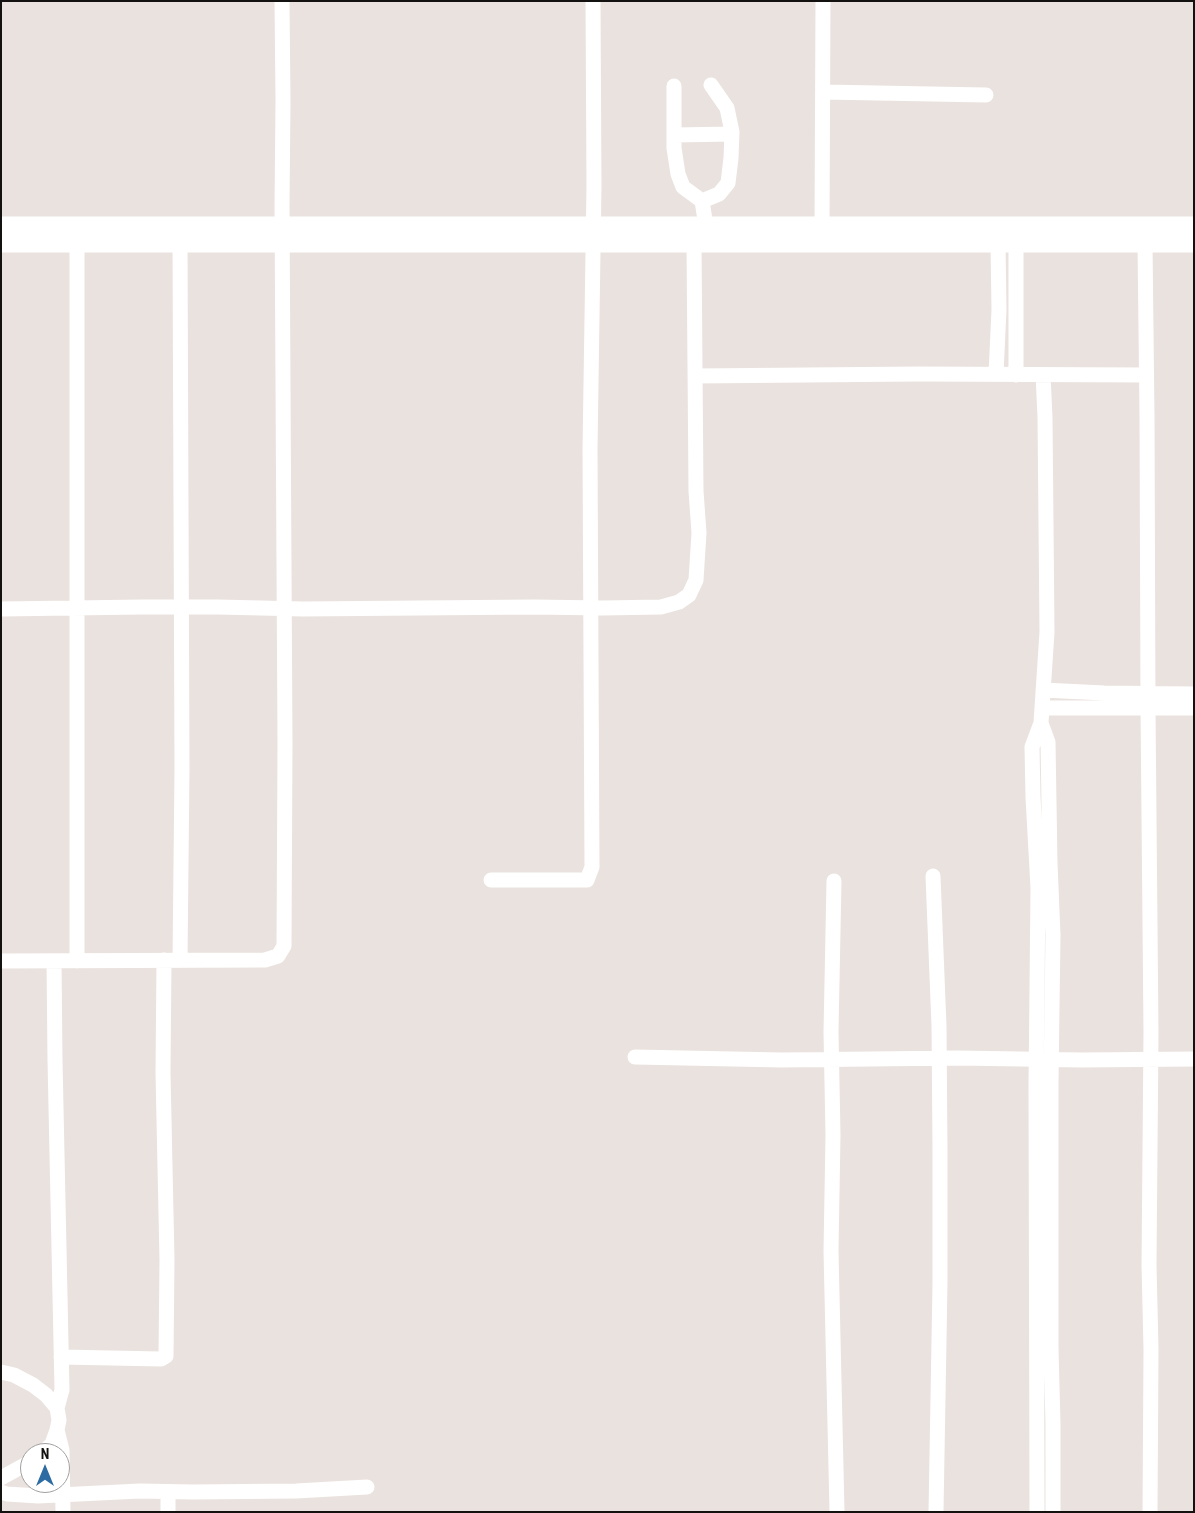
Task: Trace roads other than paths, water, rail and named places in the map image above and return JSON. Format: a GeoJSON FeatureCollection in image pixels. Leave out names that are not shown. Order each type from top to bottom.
{"type":"FeatureCollection","features":[{"type":"Feature","properties":{"kind":"street"},"geometry":{"type":"LineString","coordinates":[[1,961],[265,960],[278,956],[284,946],[282,1]]}},
{"type":"Feature","properties":{"kind":"street"},"geometry":{"type":"LineString","coordinates":[[491,880],[587,880],[592,867],[590,449],[593,235],[593,1]]}},
{"type":"Feature","properties":{"kind":"street"},"geometry":{"type":"LineString","coordinates":[[822,226],[823,1]]}},
{"type":"Feature","properties":{"kind":"street"},"geometry":{"type":"LineString","coordinates":[[674,86],[674,135],[678,174],[683,187],[702,201],[706,226]]}},
{"type":"Feature","properties":{"kind":"street"},"geometry":{"type":"LineString","coordinates":[[702,201],[719,194],[728,183],[732,134],[727,108],[710,86]]}},
{"type":"Feature","properties":{"kind":"street"},"geometry":{"type":"LineString","coordinates":[[823,92],[986,95]]}},
{"type":"Feature","properties":{"kind":"street"},"geometry":{"type":"LineString","coordinates":[[674,135],[732,134]]}},
{"type":"Feature","properties":{"kind":"street"},"geometry":{"type":"LineString","coordinates":[[1,226],[282,235],[593,235],[694,243],[1194,243]]}},
{"type":"Feature","properties":{"kind":"street"},"geometry":{"type":"LineString","coordinates":[[593,235],[706,226],[1194,226]]}},
{"type":"Feature","properties":{"kind":"street"},"geometry":{"type":"LineString","coordinates":[[1,243],[180,243],[282,235]]}},
{"type":"Feature","properties":{"kind":"street"},"geometry":{"type":"LineString","coordinates":[[77,243],[77,961]]}},
{"type":"Feature","properties":{"kind":"street"},"geometry":{"type":"LineString","coordinates":[[180,243],[180,960]]}},
{"type":"Feature","properties":{"kind":"street"},"geometry":{"type":"LineString","coordinates":[[1,609],[181,607],[284,609],[590,608],[661,607],[679,602],[689,595],[696,580],[699,534],[696,491],[694,243]]}},
{"type":"Feature","properties":{"kind":"street"},"geometry":{"type":"LineString","coordinates":[[996,374],[999,310],[1007,243]]}},
{"type":"Feature","properties":{"kind":"street"},"geometry":{"type":"LineString","coordinates":[[1007,243],[1016,375]]}},
{"type":"Feature","properties":{"kind":"street"},"geometry":{"type":"LineString","coordinates":[[1145,243],[1151,1060],[1149,1265],[1151,1349],[1150,1512]]}},
{"type":"Feature","properties":{"kind":"street"},"geometry":{"type":"LineString","coordinates":[[695,376],[918,374],[1146,375]]}},
{"type":"Feature","properties":{"kind":"street"},"geometry":{"type":"LineString","coordinates":[[1043,375],[1047,632],[1042,715],[1048,742],[1050,863],[1054,935],[1051,1349],[1054,1424],[1053,1512]]}},
{"type":"Feature","properties":{"kind":"street"},"geometry":{"type":"LineString","coordinates":[[1043,690],[1148,701],[1194,708]]}},
{"type":"Feature","properties":{"kind":"street"},"geometry":{"type":"LineString","coordinates":[[1042,715],[1194,694]]}},
{"type":"Feature","properties":{"kind":"street"},"geometry":{"type":"LineString","coordinates":[[1037,1512],[1036,1059],[1038,897],[1032,746],[1042,715]]}},
{"type":"Feature","properties":{"kind":"street"},"geometry":{"type":"LineString","coordinates":[[933,876],[940,1058],[940,1283],[936,1512]]}},
{"type":"Feature","properties":{"kind":"street"},"geometry":{"type":"LineString","coordinates":[[834,881],[831,1251],[836,1512]]}},
{"type":"Feature","properties":{"kind":"street"},"geometry":{"type":"LineString","coordinates":[[61,1357],[161,1359],[166,1356],[167,1260],[163,1073],[164,960]]}},
{"type":"Feature","properties":{"kind":"street"},"geometry":{"type":"LineString","coordinates":[[54,961],[62,1390],[57,1408],[58,1430],[62,1450],[63,1512]]}},
{"type":"Feature","properties":{"kind":"street"},"geometry":{"type":"LineString","coordinates":[[635,1057],[832,1060],[940,1058],[1052,1060],[1194,1059]]}},
{"type":"Feature","properties":{"kind":"street"},"geometry":{"type":"LineString","coordinates":[[1,1372],[14,1375],[33,1385],[46,1395],[57,1408]]}},
{"type":"Feature","properties":{"kind":"street"},"geometry":{"type":"LineString","coordinates":[[52,1443],[58,1430]]}},
{"type":"Feature","properties":{"kind":"street"},"geometry":{"type":"LineString","coordinates":[[1,1478],[20,1468]]}},
{"type":"Feature","properties":{"kind":"street"},"geometry":{"type":"LineString","coordinates":[[1,1492],[38,1496],[140,1491],[296,1491],[367,1488]]}},
{"type":"Feature","properties":{"kind":"street"},"geometry":{"type":"LineString","coordinates":[[168,1492],[168,1512]]}}]}
